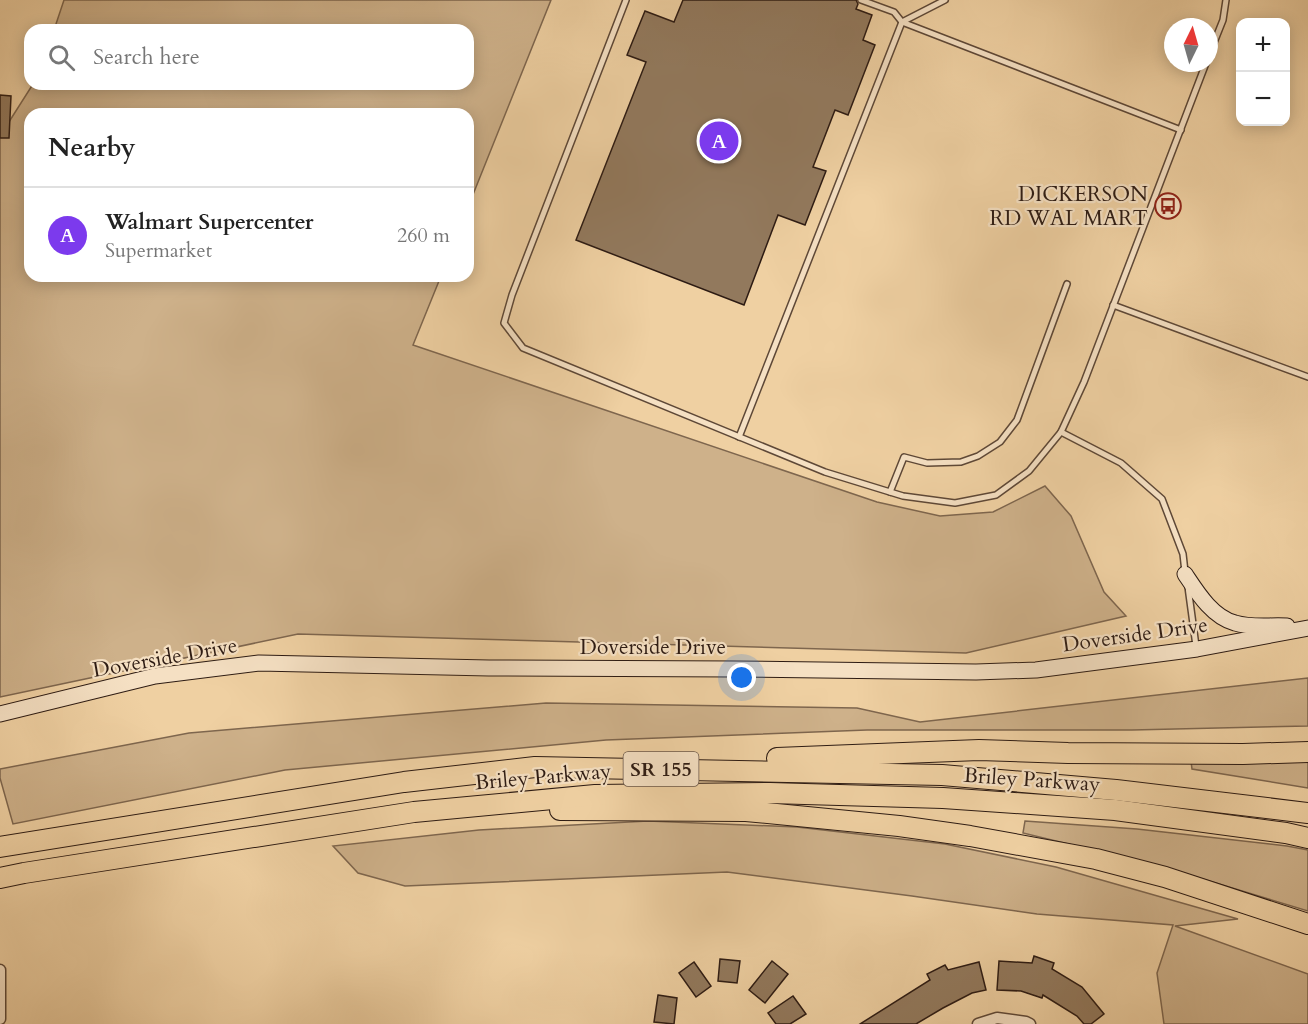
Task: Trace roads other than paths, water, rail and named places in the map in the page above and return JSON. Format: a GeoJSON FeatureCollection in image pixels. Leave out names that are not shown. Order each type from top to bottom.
{"type":"FeatureCollection","features":[{"type":"Feature","properties":{"kind":"highway"},"geometry":{"type":"LineString","coordinates":[[535,767],[675,757],[795,758],[979,750],[1243,754],[1308,752]]}},
{"type":"Feature","properties":{"kind":"highway","name":"Briley Parkway"},"geometry":{"type":"LineString","coordinates":[[9,845],[404,782],[535,767],[942,775],[1116,790],[1308,813]]}},
{"type":"Feature","properties":{"kind":"highway","name":"Briley Parkway"},"geometry":{"type":"LineString","coordinates":[[0,878],[414,813],[595,795],[793,793],[943,798],[1115,810],[1308,838]]}},
{"type":"Feature","properties":{"kind":"highway"},"geometry":{"type":"LineString","coordinates":[[414,813],[581,810],[746,811],[898,826],[970,836],[1096,860],[1165,877],[1308,924]]}},
{"type":"Feature","properties":{"kind":"street"},"geometry":{"type":"LineString","coordinates":[[1185,574],[1209,606],[1220,616],[1232,622],[1248,625],[1308,627]]}},
{"type":"Feature","properties":{"kind":"street","name":"Doverside Drive"},"geometry":{"type":"LineString","coordinates":[[0,714],[155,676],[259,663],[501,668],[976,672],[1036,670],[1197,648],[1308,627]]}},
{"type":"Feature","properties":{"kind":"street"},"geometry":{"type":"LineString","coordinates":[[0,970],[0,1019]]}},
{"type":"Feature","properties":{"kind":"street"},"geometry":{"type":"LineString","coordinates":[[978,1024],[997,1018],[1030,1024]]}},
{"type":"Feature","properties":{"kind":"lane"},"geometry":{"type":"LineString","coordinates":[[626,0],[512,295],[504,323],[523,348],[825,472],[903,496],[955,503],[996,495],[1029,471],[1060,432],[1084,382],[1203,72]]}},
{"type":"Feature","properties":{"kind":"lane"},"geometry":{"type":"LineString","coordinates":[[861,0],[894,12],[902,22],[1181,130]]}},
{"type":"Feature","properties":{"kind":"lane"},"geometry":{"type":"LineString","coordinates":[[739,437],[902,22],[934,2],[945,0]]}},
{"type":"Feature","properties":{"kind":"lane"},"geometry":{"type":"LineString","coordinates":[[1218,32],[1223,20],[1226,0]]}},
{"type":"Feature","properties":{"kind":"lane"},"geometry":{"type":"LineString","coordinates":[[890,492],[903,457],[927,463],[961,462],[978,456],[1000,442],[1017,420],[1067,284]]}},
{"type":"Feature","properties":{"kind":"lane"},"geometry":{"type":"LineString","coordinates":[[1113,304],[1308,376]]}},
{"type":"Feature","properties":{"kind":"lane"},"geometry":{"type":"LineString","coordinates":[[1060,432],[1121,463],[1162,499],[1183,554],[1197,648]]}},
{"type":"Feature","properties":{"kind":"place","name":"Walmart Supercenter"},"geometry":{"type":"Point","coordinates":[719,141]}},
{"type":"Feature","properties":{"kind":"place","name":"DICKERSON RD WAL MART"},"geometry":{"type":"Point","coordinates":[1168,206]}}]}
